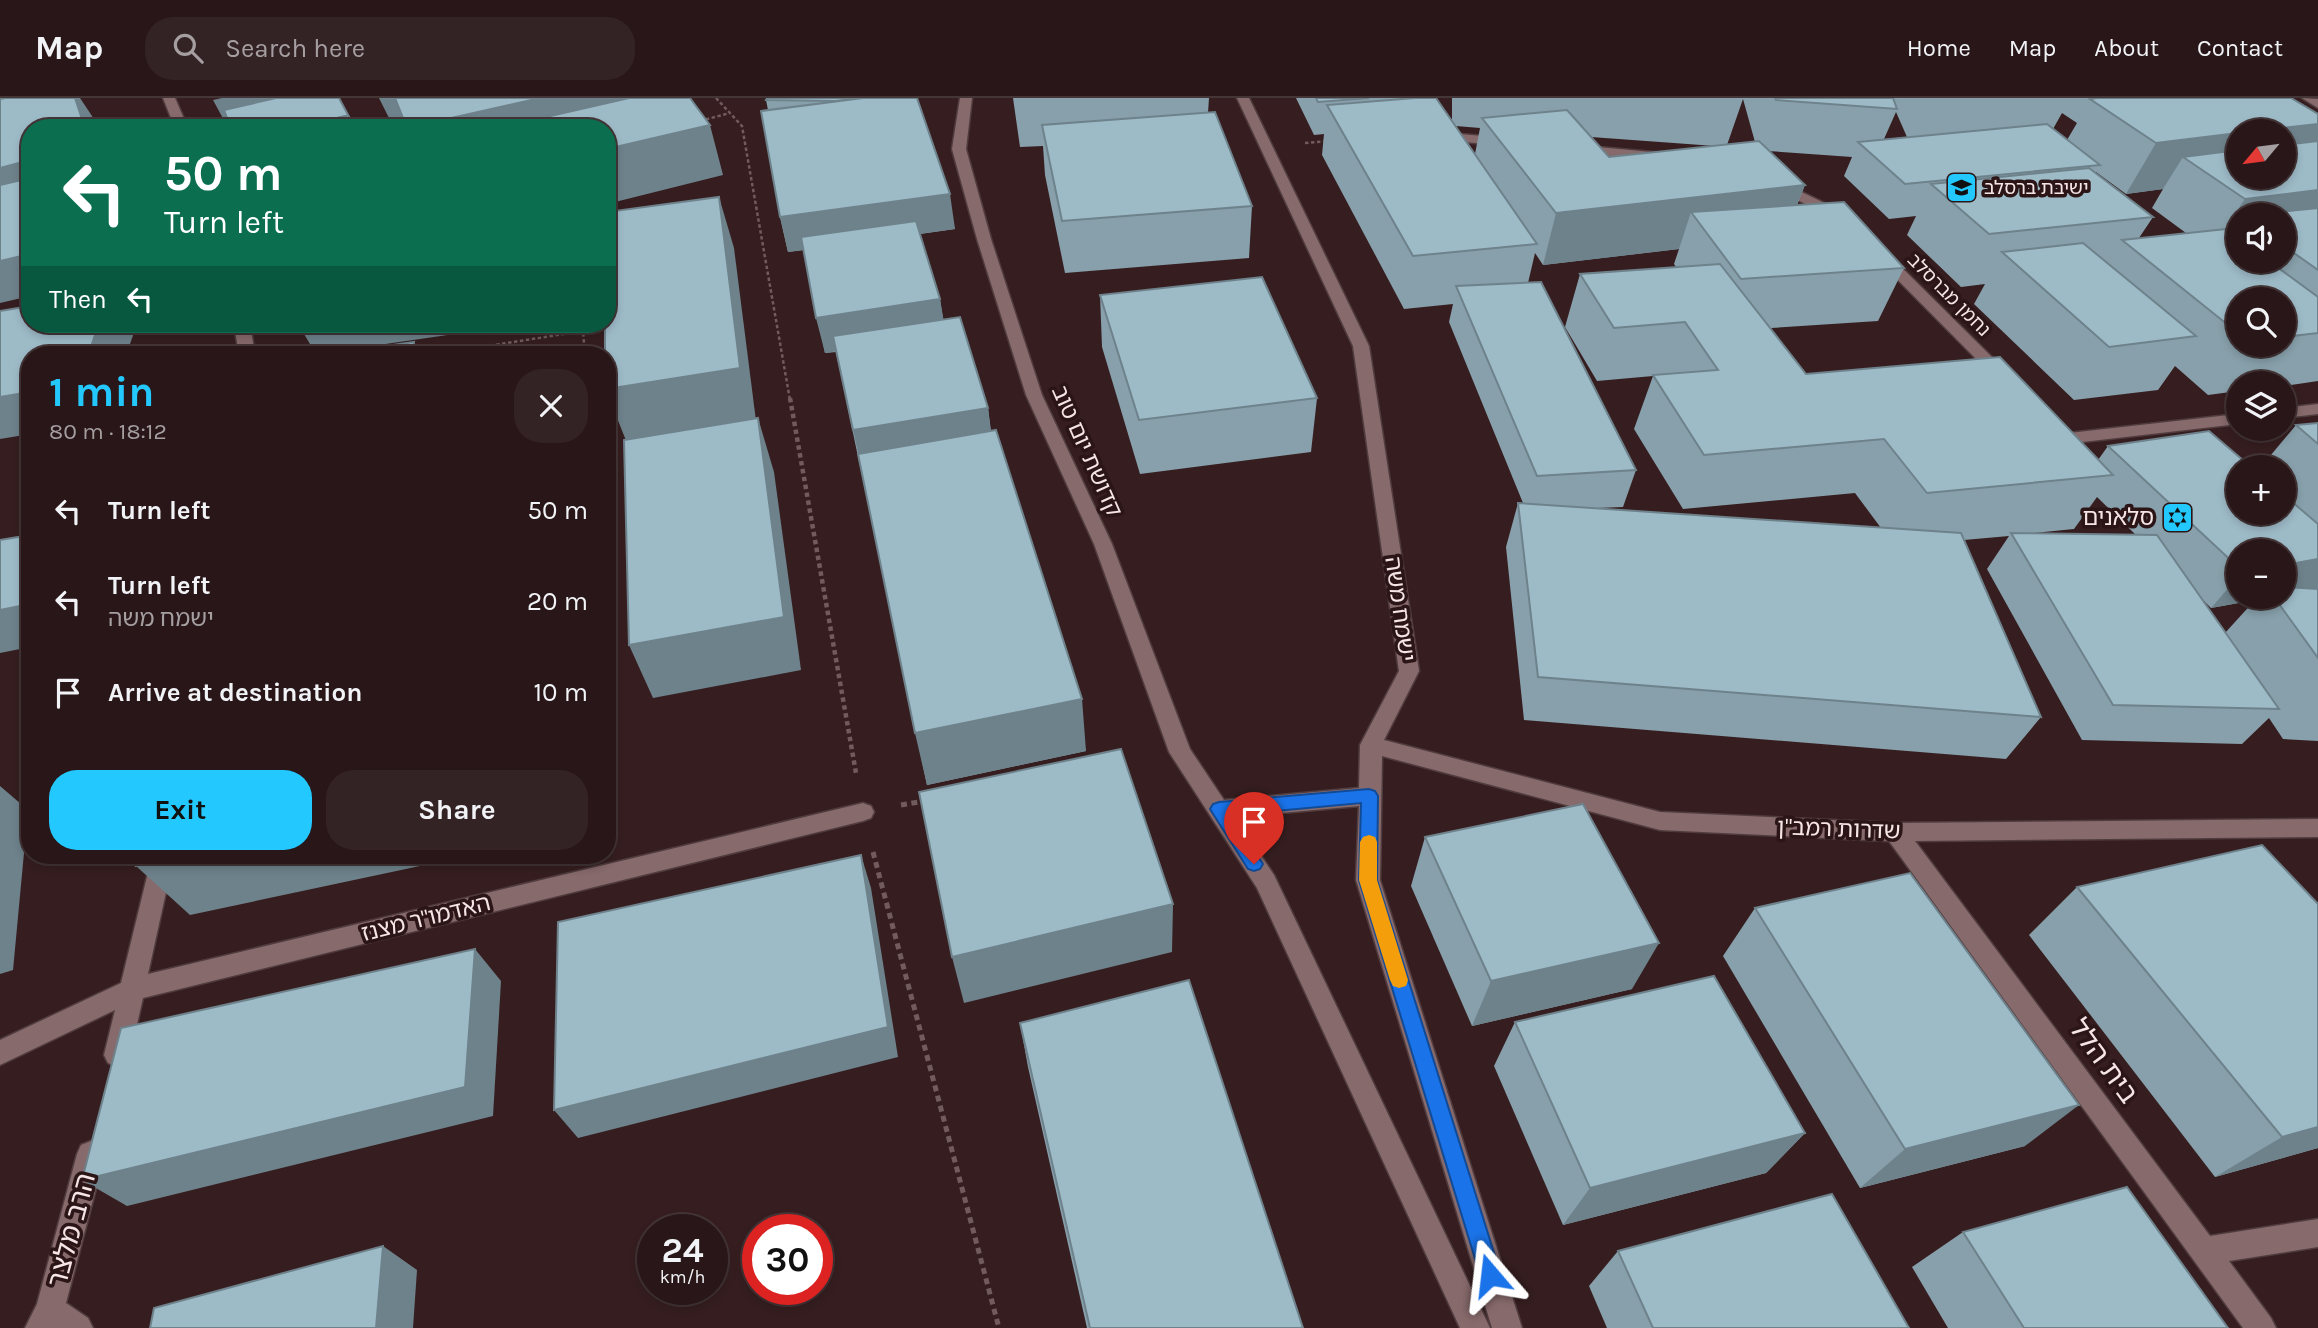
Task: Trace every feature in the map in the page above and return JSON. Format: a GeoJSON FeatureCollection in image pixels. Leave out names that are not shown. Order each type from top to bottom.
{"type":"FeatureCollection","features":[{"type":"Feature","properties":{"kind":"street"},"geometry":{"type":"LineString","coordinates":[[169,98],[177,119]]}},
{"type":"Feature","properties":{"kind":"street","name":"קדושת יום טוב"},"geometry":{"type":"LineString","coordinates":[[966,98],[959,149],[984,240],[1034,395],[1103,544],[1181,752],[1219,809]]}},
{"type":"Feature","properties":{"kind":"street","name":"ישמח משה"},"geometry":{"type":"LineString","coordinates":[[1243,98],[1361,346],[1409,671],[1371,745],[1368,880],[1507,1328]]}},
{"type":"Feature","properties":{"kind":"street"},"geometry":{"type":"LineString","coordinates":[[1424,98],[1418,134],[1515,143]]}},
{"type":"Feature","properties":{"kind":"street"},"geometry":{"type":"LineString","coordinates":[[2308,98],[2318,104]]}},
{"type":"Feature","properties":{"kind":"street"},"geometry":{"type":"LineString","coordinates":[[1557,147],[1682,159]]}},
{"type":"Feature","properties":{"kind":"street"},"geometry":{"type":"LineString","coordinates":[[1764,178],[1846,219],[1855,229]]}},
{"type":"Feature","properties":{"kind":"street","name":"נחמן מברסלב"},"geometry":{"type":"LineString","coordinates":[[1874,248],[2017,391]]}},
{"type":"Feature","properties":{"kind":"street"},"geometry":{"type":"LineString","coordinates":[[2296,412],[2318,410]]}},
{"type":"Feature","properties":{"kind":"street"},"geometry":{"type":"LineString","coordinates":[[2046,420],[2065,439],[2226,420]]}},
{"type":"Feature","properties":{"kind":"street","name":"שדרות רמב\"ן"},"geometry":{"type":"LineString","coordinates":[[1371,745],[1660,821],[1895,832],[2318,828]]}},
{"type":"Feature","properties":{"kind":"street"},"geometry":{"type":"LineString","coordinates":[[1369,796],[1219,809],[1266,882],[1475,1328]]}},
{"type":"Feature","properties":{"kind":"street","name":"האדמו\"ר מצנז"},"geometry":{"type":"LineString","coordinates":[[0,1053],[134,989],[863,812]]}},
{"type":"Feature","properties":{"kind":"street","name":"בית הלל"},"geometry":{"type":"LineString","coordinates":[[1895,832],[2261,1328]]}},
{"type":"Feature","properties":{"kind":"street"},"geometry":{"type":"LineString","coordinates":[[110,1082],[161,864]]}},
{"type":"Feature","properties":{"kind":"street","name":"הרב מלצר"},"geometry":{"type":"LineString","coordinates":[[78,1328],[45,1319],[96,1136]]}},
{"type":"Feature","properties":{"kind":"street"},"geometry":{"type":"LineString","coordinates":[[2204,1251],[2318,1233]]}},
{"type":"Feature","properties":{"kind":"path"},"geometry":{"type":"LineString","coordinates":[[716,98],[742,126],[863,812],[999,1328]]}},
{"type":"Feature","properties":{"kind":"path"},"geometry":{"type":"LineString","coordinates":[[693,123],[730,113]]}},
{"type":"Feature","properties":{"kind":"path"},"geometry":{"type":"LineString","coordinates":[[1266,147],[1335,141]]}},
{"type":"Feature","properties":{"kind":"path"},"geometry":{"type":"LineString","coordinates":[[488,346],[570,333]]}},
{"type":"Feature","properties":{"kind":"path"},"geometry":{"type":"LineString","coordinates":[[863,812],[929,800]]}},
{"type":"Feature","properties":{"kind":"building"},"geometry":{"type":"Polygon","coordinates":[[[75,98],[82,119],[21,119],[21,162],[0,168],[0,99],[75,98]]]}},
{"type":"Feature","properties":{"kind":"building"},"geometry":{"type":"Polygon","coordinates":[[[276,98],[339,98],[350,119],[346,116],[334,119],[228,119],[224,110],[276,98]]]}},
{"type":"Feature","properties":{"kind":"building"},"geometry":{"type":"Polygon","coordinates":[[[395,98],[540,98],[447,119],[403,119],[395,98]]]}},
{"type":"Feature","properties":{"kind":"building"},"geometry":{"type":"Polygon","coordinates":[[[629,98],[690,98],[710,125],[616,147],[616,119],[537,119],[629,98]]]}},
{"type":"Feature","properties":{"kind":"building"},"geometry":{"type":"Polygon","coordinates":[[[863,98],[835,101],[766,100],[863,98]]]}},
{"type":"Feature","properties":{"kind":"building"},"geometry":{"type":"Polygon","coordinates":[[[863,98],[917,98],[950,194],[780,217],[761,111],[863,98]]]}},
{"type":"Feature","properties":{"kind":"building"},"geometry":{"type":"Polygon","coordinates":[[[1316,98],[1369,98],[1318,102],[1316,98]]]}},
{"type":"Feature","properties":{"kind":"building"},"geometry":{"type":"Polygon","coordinates":[[[1436,98],[1537,244],[1413,256],[1327,105],[1436,98]]]}},
{"type":"Feature","properties":{"kind":"building"},"geometry":{"type":"Polygon","coordinates":[[[1775,98],[1893,98],[1897,109],[1776,100],[1775,98]]]}},
{"type":"Feature","properties":{"kind":"building"},"geometry":{"type":"Polygon","coordinates":[[[2291,98],[2318,114],[2318,124],[2296,126],[2296,119],[2226,119],[2226,134],[2156,143],[2090,99],[2291,98]]]}},
{"type":"Feature","properties":{"kind":"building"},"geometry":{"type":"Polygon","coordinates":[[[1567,110],[1609,157],[1759,141],[1805,185],[1556,213],[1482,118],[1567,110]]]}},
{"type":"Feature","properties":{"kind":"building"},"geometry":{"type":"Polygon","coordinates":[[[1215,112],[1252,206],[1062,221],[1042,125],[1215,112]]]}},
{"type":"Feature","properties":{"kind":"building"},"geometry":{"type":"Polygon","coordinates":[[[2047,124],[2100,165],[1905,184],[1858,142],[2047,124]]]}},
{"type":"Feature","properties":{"kind":"building"},"geometry":{"type":"Polygon","coordinates":[[[2318,141],[2318,190],[2245,199],[2230,189],[2296,189],[2296,144],[2318,141]]]}},
{"type":"Feature","properties":{"kind":"building"},"geometry":{"type":"Polygon","coordinates":[[[2226,152],[2226,186],[2183,157],[2226,152]]]}},
{"type":"Feature","properties":{"kind":"building"},"geometry":{"type":"Polygon","coordinates":[[[2089,168],[2153,217],[1989,234],[1931,184],[2089,168]]]}},
{"type":"Feature","properties":{"kind":"building"},"geometry":{"type":"Polygon","coordinates":[[[21,180],[21,256],[0,261],[0,185],[21,180]]]}},
{"type":"Feature","properties":{"kind":"building"},"geometry":{"type":"Polygon","coordinates":[[[719,197],[740,368],[616,388],[616,346],[605,346],[605,333],[616,333],[616,211],[719,197]]]}},
{"type":"Feature","properties":{"kind":"building"},"geometry":{"type":"Polygon","coordinates":[[[1844,202],[1904,268],[1741,279],[1691,212],[1844,202]]]}},
{"type":"Feature","properties":{"kind":"building"},"geometry":{"type":"Polygon","coordinates":[[[2318,208],[2318,270],[2296,254],[2296,210],[2318,208]]]}},
{"type":"Feature","properties":{"kind":"building"},"geometry":{"type":"Polygon","coordinates":[[[916,221],[940,299],[816,318],[801,237],[916,221]]]}},
{"type":"Feature","properties":{"kind":"building"},"geometry":{"type":"Polygon","coordinates":[[[2226,229],[2226,273],[2285,273],[2318,297],[2318,333],[2296,336],[2296,287],[2226,287],[2226,323],[2122,240],[2226,229]]]}},
{"type":"Feature","properties":{"kind":"building"},"geometry":{"type":"Polygon","coordinates":[[[2083,243],[2196,336],[2109,347],[2002,252],[2083,243]]]}},
{"type":"Feature","properties":{"kind":"building"},"geometry":{"type":"Polygon","coordinates":[[[1720,264],[1806,374],[2000,357],[2113,475],[1927,493],[1884,439],[1704,455],[1653,375],[1718,370],[1685,322],[1614,328],[1580,274],[1720,264]]]}},
{"type":"Feature","properties":{"kind":"building"},"geometry":{"type":"Polygon","coordinates":[[[1262,277],[1317,398],[1139,420],[1100,295],[1262,277]]]}},
{"type":"Feature","properties":{"kind":"building"},"geometry":{"type":"Polygon","coordinates":[[[1541,282],[1636,470],[1537,476],[1456,286],[1541,282]]]}},
{"type":"Feature","properties":{"kind":"building"},"geometry":{"type":"Polygon","coordinates":[[[21,308],[21,333],[96,333],[91,346],[21,346],[21,394],[0,397],[0,311],[21,308]]]}},
{"type":"Feature","properties":{"kind":"building"},"geometry":{"type":"Polygon","coordinates":[[[960,317],[988,408],[853,430],[833,336],[960,317]]]}},
{"type":"Feature","properties":{"kind":"building"},"geometry":{"type":"Polygon","coordinates":[[[414,342],[413,346],[386,346],[414,342]]]}},
{"type":"Feature","properties":{"kind":"building"},"geometry":{"type":"Polygon","coordinates":[[[758,418],[784,617],[629,645],[624,440],[758,418]]]}},
{"type":"Feature","properties":{"kind":"building"},"geometry":{"type":"Polygon","coordinates":[[[2318,423],[2318,444],[2296,425],[2318,423]]]}},
{"type":"Feature","properties":{"kind":"building"},"geometry":{"type":"Polygon","coordinates":[[[996,430],[1082,699],[915,733],[858,454],[996,430]]]}},
{"type":"Feature","properties":{"kind":"building"},"geometry":{"type":"Polygon","coordinates":[[[2209,431],[2237,455],[2226,455],[2226,525],[2296,525],[2296,505],[2318,524],[2318,559],[2296,563],[2296,539],[2226,539],[2226,556],[2108,446],[2209,431]]]}},
{"type":"Feature","properties":{"kind":"building"},"geometry":{"type":"Polygon","coordinates":[[[1518,503],[1961,533],[2041,717],[1538,677],[1518,503]]]}},
{"type":"Feature","properties":{"kind":"building"},"geometry":{"type":"Polygon","coordinates":[[[2011,533],[2157,535],[2279,709],[2113,705],[2011,533]]]}},
{"type":"Feature","properties":{"kind":"building"},"geometry":{"type":"Polygon","coordinates":[[[21,536],[21,606],[0,610],[0,540],[21,536]]]}},
{"type":"Feature","properties":{"kind":"building"},"geometry":{"type":"Polygon","coordinates":[[[2296,588],[2318,589],[2318,658],[2283,609],[2296,609],[2296,588]]]}},
{"type":"Feature","properties":{"kind":"building"},"geometry":{"type":"Polygon","coordinates":[[[1121,749],[1173,904],[952,957],[919,792],[1121,749]]]}},
{"type":"Feature","properties":{"kind":"building"},"geometry":{"type":"Polygon","coordinates":[[[1583,804],[1659,943],[1491,981],[1425,837],[1583,804]]]}},
{"type":"Feature","properties":{"kind":"building"},"geometry":{"type":"Polygon","coordinates":[[[2262,845],[2318,904],[2318,1127],[2282,1137],[2077,887],[2262,845]]]}},
{"type":"Feature","properties":{"kind":"building"},"geometry":{"type":"Polygon","coordinates":[[[861,855],[888,1027],[554,1110],[558,922],[861,855]]]}},
{"type":"Feature","properties":{"kind":"building"},"geometry":{"type":"Polygon","coordinates":[[[1910,873],[2079,1105],[1905,1149],[1755,908],[1910,873]]]}},
{"type":"Feature","properties":{"kind":"building"},"geometry":{"type":"Polygon","coordinates":[[[475,949],[465,1087],[82,1180],[121,1028],[475,949]]]}},
{"type":"Feature","properties":{"kind":"building"},"geometry":{"type":"Polygon","coordinates":[[[1714,976],[1805,1133],[1590,1188],[1515,1022],[1714,976]]]}},
{"type":"Feature","properties":{"kind":"building"},"geometry":{"type":"Polygon","coordinates":[[[1189,980],[1303,1328],[1090,1328],[1020,1023],[1189,980]]]}},
{"type":"Feature","properties":{"kind":"building"},"geometry":{"type":"Polygon","coordinates":[[[2127,1187],[2228,1328],[2024,1328],[1963,1232],[2127,1187]]]}},
{"type":"Feature","properties":{"kind":"building"},"geometry":{"type":"Polygon","coordinates":[[[1832,1194],[1909,1328],[1653,1328],[1618,1251],[1832,1194]]]}},
{"type":"Feature","properties":{"kind":"building"},"geometry":{"type":"Polygon","coordinates":[[[383,1246],[376,1328],[150,1328],[154,1308],[383,1246]]]}},
{"type":"Feature","properties":{"kind":"slow traffic"},"geometry":{"type":"LineString","coordinates":[[1369,842],[1368,880],[1399,980]]}},
{"type":"Feature","properties":{"kind":"place","name":"ישיבת ברסלב"},"geometry":{"type":"Point","coordinates":[1961,188]}},
{"type":"Feature","properties":{"kind":"place","name":"סלאנים"},"geometry":{"type":"Point","coordinates":[2177,517]}},
{"type":"Feature","properties":{"kind":"route"},"geometry":{"type":"LineString","coordinates":[[1254,864],[1219,809],[1369,796],[1368,880],[1490,1275]]}}]}
